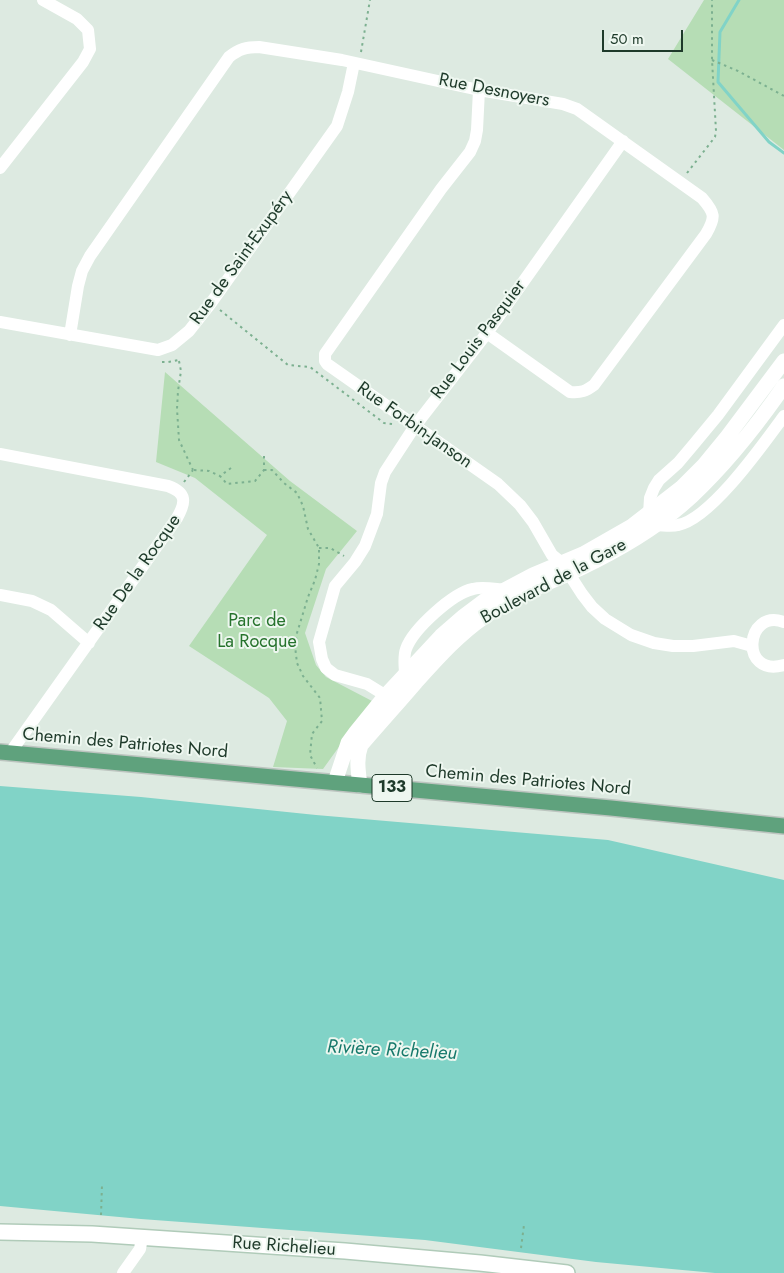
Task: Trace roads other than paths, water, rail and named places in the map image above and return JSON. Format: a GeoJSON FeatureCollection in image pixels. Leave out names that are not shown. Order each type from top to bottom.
{"type":"FeatureCollection","features":[{"type":"Feature","properties":{"kind":"main road","name":"Chemin des Patriotes Nord"},"geometry":{"type":"LineString","coordinates":[[5,752],[611,808],[784,826]]}},
{"type":"Feature","properties":{"kind":"street"},"geometry":{"type":"LineString","coordinates":[[0,168],[90,49],[88,30],[77,19],[43,0]]}},
{"type":"Feature","properties":{"kind":"street","name":"Rue Desnoyers"},"geometry":{"type":"LineString","coordinates":[[70,334],[78,286],[86,263],[229,57],[238,50],[249,47],[354,63],[479,90],[570,106],[577,109],[680,182],[702,198],[711,208],[714,215],[711,226],[706,234],[594,385],[588,390],[579,393],[570,392],[487,333]]}},
{"type":"Feature","properties":{"kind":"street","name":"Rue de Saint-Exupéry"},"geometry":{"type":"LineString","coordinates":[[70,334],[158,350],[172,345],[188,331],[212,303],[336,126],[348,92],[354,63]]}},
{"type":"Feature","properties":{"kind":"street","name":"Rue Forbin-Janson"},"geometry":{"type":"LineString","coordinates":[[479,90],[477,130],[470,152],[441,189],[325,354],[325,361],[498,484],[509,494],[533,522],[552,555],[566,569],[592,607],[605,619],[631,635],[654,643],[673,646],[693,646],[734,641],[752,646]]}},
{"type":"Feature","properties":{"kind":"street","name":"Rue Louis Pasquier"},"geometry":{"type":"LineString","coordinates":[[392,699],[367,684],[335,676],[326,668],[322,659],[319,642],[335,586],[355,562],[365,546],[377,514],[381,483],[385,472],[415,426],[487,333],[623,141]]}},
{"type":"Feature","properties":{"kind":"street"},"geometry":{"type":"LineString","coordinates":[[0,322],[70,334]]}},
{"type":"Feature","properties":{"kind":"street"},"geometry":{"type":"LineString","coordinates":[[784,325],[718,415],[678,463],[654,488],[650,498],[652,520],[679,525],[701,514],[748,463],[784,416]]}},
{"type":"Feature","properties":{"kind":"street","name":"Boulevard de la Gare"},"geometry":{"type":"LineString","coordinates":[[652,520],[704,465],[784,361]]}},
{"type":"Feature","properties":{"kind":"street","name":"Boulevard de la Gare"},"geometry":{"type":"LineString","coordinates":[[330,782],[348,743],[449,646],[484,616],[540,586],[566,569],[583,554],[632,526],[652,520],[692,496],[755,426],[784,386]]}},
{"type":"Feature","properties":{"kind":"street","name":"Rue De la Rocque"},"geometry":{"type":"LineString","coordinates":[[0,454],[168,486],[179,490],[184,502],[177,518],[88,642],[5,752]]}},
{"type":"Feature","properties":{"kind":"street","name":"Boulevard de la Gare"},"geometry":{"type":"LineString","coordinates":[[360,785],[358,753],[361,745],[406,676],[435,642],[484,601],[533,576],[566,569]]}},
{"type":"Feature","properties":{"kind":"street","name":"Boulevard de la Gare"},"geometry":{"type":"LineString","coordinates":[[406,676],[405,651],[409,642],[417,630],[450,600],[474,588],[504,590]]}},
{"type":"Feature","properties":{"kind":"street"},"geometry":{"type":"LineString","coordinates":[[0,595],[32,601],[51,610],[88,642]]}},
{"type":"Feature","properties":{"kind":"street"},"geometry":{"type":"LineString","coordinates":[[784,622],[772,620],[764,623],[756,629],[752,637],[754,654],[759,661],[768,666],[784,665]]}},
{"type":"Feature","properties":{"kind":"street","name":"Rue Richelieu"},"geometry":{"type":"LineString","coordinates":[[0,1232],[72,1233],[360,1252],[479,1268],[567,1273]]}},
{"type":"Feature","properties":{"kind":"street"},"geometry":{"type":"LineString","coordinates":[[122,1273],[140,1249],[142,1238]]}},
{"type":"Feature","properties":{"kind":"water","name":"Rivière Richelieu"},"geometry":{"type":"Polygon","coordinates":[[[0,786],[141,797],[316,815],[608,840],[784,880],[784,1273],[715,1273],[596,1262],[425,1240],[141,1219],[0,1206],[0,786]]]}},
{"type":"Feature","properties":{"kind":"waterway"},"geometry":{"type":"LineString","coordinates":[[739,0],[720,32],[718,82],[769,142],[784,153]]}},
{"type":"Feature","properties":{"kind":"park label","name":"Parc de La Rocque"},"geometry":{"type":"Point","coordinates":[257,632]}}]}
